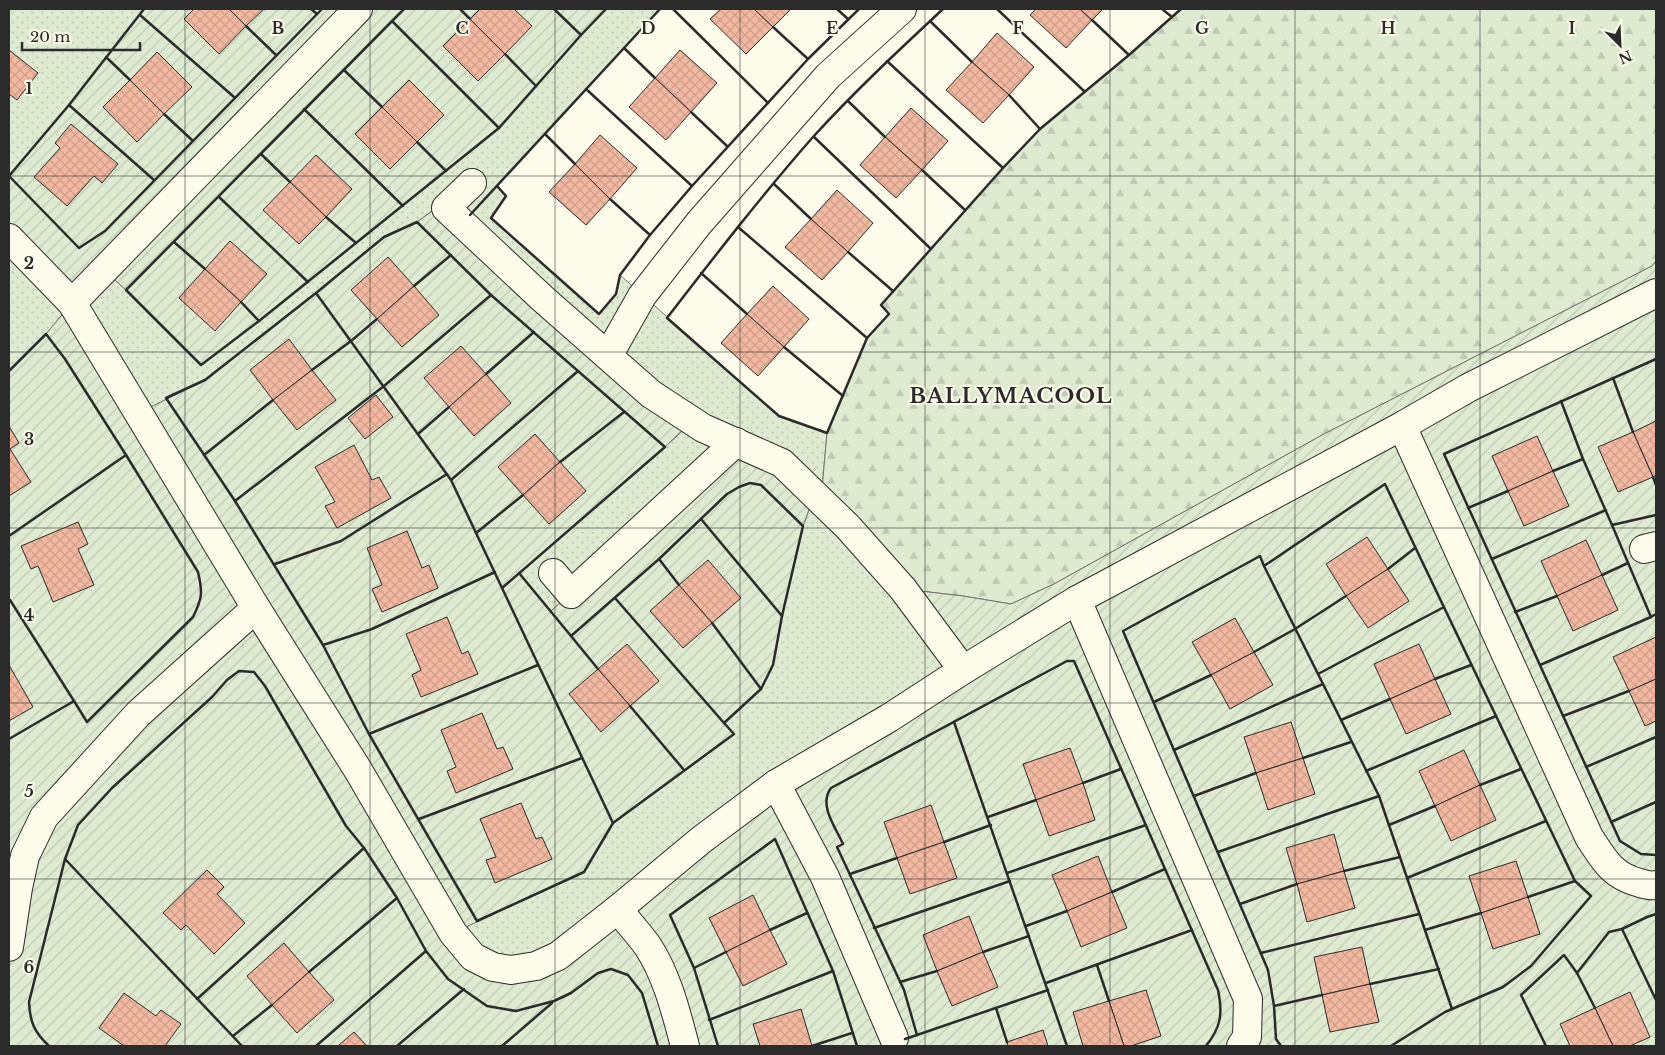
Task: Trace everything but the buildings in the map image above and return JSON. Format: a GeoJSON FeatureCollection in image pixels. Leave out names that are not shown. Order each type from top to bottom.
{"type":"FeatureCollection","features":[{"type":"Feature","properties":{"kind":"street"},"geometry":{"type":"LineString","coordinates":[[72,303],[358,9]]}},
{"type":"Feature","properties":{"kind":"street"},"geometry":{"type":"LineString","coordinates":[[608,356],[642,296],[699,223],[828,76],[902,9]]}},
{"type":"Feature","properties":{"kind":"street"},"geometry":{"type":"LineString","coordinates":[[472,183],[446,208],[542,298],[651,394],[703,428],[782,462],[848,527],[903,589],[963,670]]}},
{"type":"Feature","properties":{"kind":"street"},"geometry":{"type":"LineString","coordinates":[[9,238],[72,303],[256,608],[358,770],[461,945],[473,957],[493,967],[510,970],[536,966],[558,956],[701,840],[776,784],[889,718],[1077,600],[1402,426],[1468,388],[1656,293]]}},
{"type":"Feature","properties":{"kind":"street"},"geometry":{"type":"LineString","coordinates":[[1402,426],[1589,837],[1605,862],[1616,873],[1630,880],[1651,886],[1656,885]]}},
{"type":"Feature","properties":{"kind":"street"},"geometry":{"type":"LineString","coordinates":[[553,572],[571,594],[736,442]]}},
{"type":"Feature","properties":{"kind":"street"},"geometry":{"type":"LineString","coordinates":[[1077,600],[1248,999],[1247,1037],[1241,1046]]}},
{"type":"Feature","properties":{"kind":"street"},"geometry":{"type":"LineString","coordinates":[[9,947],[18,888],[17,853],[44,817],[138,714],[256,608]]}},
{"type":"Feature","properties":{"kind":"street"},"geometry":{"type":"LineString","coordinates":[[776,784],[825,877],[894,1038]]}},
{"type":"Feature","properties":{"kind":"street"},"geometry":{"type":"LineString","coordinates":[[618,909],[647,945],[659,966],[671,997],[685,1046]]}},
{"type":"Feature","properties":{"kind":"green space"},"geometry":{"type":"Polygon","coordinates":[[[9,9],[144,9],[69,105],[9,177],[9,9]]]}},
{"type":"Feature","properties":{"kind":"green space"},"geometry":{"type":"Polygon","coordinates":[[[144,9],[606,9],[499,128],[259,321],[201,365],[104,270],[72,303],[9,238],[9,177],[69,105],[144,9]]]}},
{"type":"Feature","properties":{"kind":"green space"},"geometry":{"type":"Polygon","coordinates":[[[606,9],[660,9],[497,186],[506,196],[491,218],[599,314],[616,294],[620,275],[779,416],[827,433],[821,500],[963,670],[618,909],[511,970],[453,933],[584,872],[613,823],[733,734],[724,723],[761,689],[773,665],[782,616],[803,526],[810,507],[571,594],[551,611],[519,573],[692,421],[441,204],[417,222],[384,237],[205,380],[139,413],[72,303],[46,334],[9,371],[9,238],[104,270],[201,365],[259,321],[499,128],[606,9]]]}},
{"type":"Feature","properties":{"kind":"green space"},"geometry":{"type":"Polygon","coordinates":[[[1181,9],[1656,9],[1656,261],[1652,266],[1324,434],[1054,584],[1011,604],[903,589],[821,500],[827,433],[867,338],[889,314],[881,305],[1040,129],[1181,9]]]}},
{"type":"Feature","properties":{"kind":"green space"},"geometry":{"type":"Polygon","coordinates":[[[442,204],[692,421],[665,447],[519,573],[551,611],[736,442],[782,463],[810,507],[803,526],[782,616],[773,665],[761,689],[724,723],[734,734],[613,823],[584,872],[453,933],[511,970],[618,909],[963,670],[903,589],[1011,604],[1054,584],[1324,434],[1652,266],[1656,261],[1656,1046],[9,1046],[9,371],[46,334],[72,303],[139,413],[205,380],[384,237],[417,222],[442,204]]]}},
{"type":"Feature","properties":{"kind":"wall"},"geometry":{"type":"LineString","coordinates":[[144,9],[69,105],[9,176],[79,248],[105,231],[322,9]]}},
{"type":"Feature","properties":{"kind":"wall"},"geometry":{"type":"LineString","coordinates":[[311,9],[317,14]]}},
{"type":"Feature","properties":{"kind":"wall"},"geometry":{"type":"LineString","coordinates":[[404,9],[126,290],[201,365],[259,321],[499,128],[606,9]]}},
{"type":"Feature","properties":{"kind":"wall"},"geometry":{"type":"LineString","coordinates":[[460,9],[470,19]]}},
{"type":"Feature","properties":{"kind":"wall"},"geometry":{"type":"LineString","coordinates":[[554,9],[581,35]]}},
{"type":"Feature","properties":{"kind":"wall"},"geometry":{"type":"LineString","coordinates":[[470,215],[660,9]]}},
{"type":"Feature","properties":{"kind":"wall"},"geometry":{"type":"LineString","coordinates":[[673,9],[768,103]]}},
{"type":"Feature","properties":{"kind":"wall"},"geometry":{"type":"LineString","coordinates":[[837,9],[848,19]]}},
{"type":"Feature","properties":{"kind":"wall"},"geometry":{"type":"LineString","coordinates":[[497,186],[506,196],[491,218],[599,314],[616,294],[620,275],[650,235],[808,59],[859,9]]}},
{"type":"Feature","properties":{"kind":"wall"},"geometry":{"type":"LineString","coordinates":[[943,9],[893,56],[813,137],[720,249],[667,318],[779,416],[827,433],[867,338],[889,314],[881,305],[1040,129],[1181,9]]}},
{"type":"Feature","properties":{"kind":"wall"},"geometry":{"type":"LineString","coordinates":[[997,9],[1084,91]]}},
{"type":"Feature","properties":{"kind":"wall"},"geometry":{"type":"LineString","coordinates":[[1162,9],[1172,17]]}},
{"type":"Feature","properties":{"kind":"wall"},"geometry":{"type":"LineString","coordinates":[[140,15],[234,97]]}},
{"type":"Feature","properties":{"kind":"wall"},"geometry":{"type":"LineString","coordinates":[[1092,20],[1129,55]]}},
{"type":"Feature","properties":{"kind":"wall"},"geometry":{"type":"LineString","coordinates":[[392,21],[499,128]]}},
{"type":"Feature","properties":{"kind":"wall"},"geometry":{"type":"LineString","coordinates":[[930,21],[972,62]]}},
{"type":"Feature","properties":{"kind":"wall"},"geometry":{"type":"LineString","coordinates":[[246,26],[276,55]]}},
{"type":"Feature","properties":{"kind":"wall"},"geometry":{"type":"LineString","coordinates":[[773,27],[808,59]]}},
{"type":"Feature","properties":{"kind":"wall"},"geometry":{"type":"LineString","coordinates":[[624,48],[655,78]]}},
{"type":"Feature","properties":{"kind":"wall"},"geometry":{"type":"LineString","coordinates":[[505,54],[536,86]]}},
{"type":"Feature","properties":{"kind":"wall"},"geometry":{"type":"LineString","coordinates":[[106,57],[130,80]]}},
{"type":"Feature","properties":{"kind":"wall"},"geometry":{"type":"LineString","coordinates":[[887,61],[1003,168]]}},
{"type":"Feature","properties":{"kind":"wall"},"geometry":{"type":"LineString","coordinates":[[344,70],[382,107]]}},
{"type":"Feature","properties":{"kind":"wall"},"geometry":{"type":"LineString","coordinates":[[586,89],[692,186]]}},
{"type":"Feature","properties":{"kind":"wall"},"geometry":{"type":"LineString","coordinates":[[1009,95],[1040,129]]}},
{"type":"Feature","properties":{"kind":"wall"},"geometry":{"type":"LineString","coordinates":[[848,101],[885,137]]}},
{"type":"Feature","properties":{"kind":"wall"},"geometry":{"type":"LineString","coordinates":[[69,105],[154,180]]}},
{"type":"Feature","properties":{"kind":"wall"},"geometry":{"type":"LineString","coordinates":[[304,109],[403,206]]}},
{"type":"Feature","properties":{"kind":"wall"},"geometry":{"type":"LineString","coordinates":[[691,112],[727,146]]}},
{"type":"Feature","properties":{"kind":"wall"},"geometry":{"type":"LineString","coordinates":[[164,114],[193,141]]}},
{"type":"Feature","properties":{"kind":"wall"},"geometry":{"type":"LineString","coordinates":[[546,135],[575,164]]}},
{"type":"Feature","properties":{"kind":"wall"},"geometry":{"type":"LineString","coordinates":[[814,137],[931,249]]}},
{"type":"Feature","properties":{"kind":"wall"},"geometry":{"type":"LineString","coordinates":[[417,142],[446,171]]}},
{"type":"Feature","properties":{"kind":"wall"},"geometry":{"type":"LineString","coordinates":[[261,154],[290,182]]}},
{"type":"Feature","properties":{"kind":"wall"},"geometry":{"type":"LineString","coordinates":[[922,170],[965,210]]}},
{"type":"Feature","properties":{"kind":"wall"},"geometry":{"type":"LineString","coordinates":[[774,184],[811,219]]}},
{"type":"Feature","properties":{"kind":"wall"},"geometry":{"type":"LineString","coordinates":[[219,197],[308,282]]}},
{"type":"Feature","properties":{"kind":"wall"},"geometry":{"type":"LineString","coordinates":[[610,199],[650,235]]}},
{"type":"Feature","properties":{"kind":"wall"},"geometry":{"type":"LineString","coordinates":[[326,217],[356,243]]}},
{"type":"Feature","properties":{"kind":"wall"},"geometry":{"type":"LineString","coordinates":[[316,293],[451,480],[613,823],[584,872],[477,921],[369,734],[323,645],[235,501],[166,398],[205,380],[384,237],[417,222],[491,295],[665,447],[502,588]]}},
{"type":"Feature","properties":{"kind":"wall"},"geometry":{"type":"LineString","coordinates":[[738,227],[867,338]]}},
{"type":"Feature","properties":{"kind":"wall"},"geometry":{"type":"LineString","coordinates":[[174,242],[205,269]]}},
{"type":"Feature","properties":{"kind":"wall"},"geometry":{"type":"LineString","coordinates":[[848,252],[893,291]]}},
{"type":"Feature","properties":{"kind":"wall"},"geometry":{"type":"LineString","coordinates":[[414,286],[451,255]]}},
{"type":"Feature","properties":{"kind":"wall"},"geometry":{"type":"LineString","coordinates":[[701,273],[747,314]]}},
{"type":"Feature","properties":{"kind":"wall"},"geometry":{"type":"LineString","coordinates":[[235,501],[384,386],[491,295]]}},
{"type":"Feature","properties":{"kind":"wall"},"geometry":{"type":"LineString","coordinates":[[241,302],[259,321]]}},
{"type":"Feature","properties":{"kind":"wall"},"geometry":{"type":"LineString","coordinates":[[312,370],[377,319]]}},
{"type":"Feature","properties":{"kind":"wall"},"geometry":{"type":"LineString","coordinates":[[486,374],[534,332]]}},
{"type":"Feature","properties":{"kind":"wall"},"geometry":{"type":"LineString","coordinates":[[9,371],[46,334],[65,359],[126,455],[9,536]]}},
{"type":"Feature","properties":{"kind":"wall"},"geometry":{"type":"LineString","coordinates":[[784,347],[843,396]]}},
{"type":"Feature","properties":{"kind":"wall"},"geometry":{"type":"LineString","coordinates":[[1656,359],[1444,454],[1620,841],[1641,854],[1656,855]]}},
{"type":"Feature","properties":{"kind":"wall"},"geometry":{"type":"LineString","coordinates":[[451,480],[578,371]]}},
{"type":"Feature","properties":{"kind":"wall"},"geometry":{"type":"LineString","coordinates":[[1613,378],[1633,432]]}},
{"type":"Feature","properties":{"kind":"wall"},"geometry":{"type":"LineString","coordinates":[[204,455],[273,400]]}},
{"type":"Feature","properties":{"kind":"wall"},"geometry":{"type":"LineString","coordinates":[[1561,401],[1583,459],[1612,525]]}},
{"type":"Feature","properties":{"kind":"wall"},"geometry":{"type":"LineString","coordinates":[[418,434],[449,407]]}},
{"type":"Feature","properties":{"kind":"wall"},"geometry":{"type":"LineString","coordinates":[[560,462],[624,412]]}},
{"type":"Feature","properties":{"kind":"wall"},"geometry":{"type":"LineString","coordinates":[[74,701],[87,722],[193,617],[200,600],[201,585],[198,572],[126,455]]}},
{"type":"Feature","properties":{"kind":"wall"},"geometry":{"type":"LineString","coordinates":[[1553,471],[1583,459]]}},
{"type":"Feature","properties":{"kind":"wall"},"geometry":{"type":"LineString","coordinates":[[275,564],[341,541],[447,474]]}},
{"type":"Feature","properties":{"kind":"wall"},"geometry":{"type":"LineString","coordinates":[[1653,477],[1656,485]]}},
{"type":"Feature","properties":{"kind":"wall"},"geometry":{"type":"LineString","coordinates":[[598,669],[571,636],[659,559],[727,494],[750,483],[761,485],[803,526],[782,616],[773,665],[761,689],[724,723],[615,598]]}},
{"type":"Feature","properties":{"kind":"wall"},"geometry":{"type":"LineString","coordinates":[[1281,1046],[1276,1039],[1274,1006],[1268,970],[1123,631],[1260,556],[1264,566],[1385,484],[1575,881],[1591,896],[1531,966],[1503,987],[1445,1012],[1391,1046]]}},
{"type":"Feature","properties":{"kind":"wall"},"geometry":{"type":"LineString","coordinates":[[1468,508],[1508,491]]}},
{"type":"Feature","properties":{"kind":"wall"},"geometry":{"type":"LineString","coordinates":[[476,533],[523,495]]}},
{"type":"Feature","properties":{"kind":"wall"},"geometry":{"type":"LineString","coordinates":[[1492,559],[1606,510]]}},
{"type":"Feature","properties":{"kind":"wall"},"geometry":{"type":"LineString","coordinates":[[1656,515],[1612,525],[1651,617],[1656,614]]}},
{"type":"Feature","properties":{"kind":"wall"},"geometry":{"type":"LineString","coordinates":[[701,519],[782,616]]}},
{"type":"Feature","properties":{"kind":"wall"},"geometry":{"type":"LineString","coordinates":[[1388,569],[1415,548]]}},
{"type":"Feature","properties":{"kind":"wall"},"geometry":{"type":"LineString","coordinates":[[659,559],[679,585]]}},
{"type":"Feature","properties":{"kind":"wall"},"geometry":{"type":"LineString","coordinates":[[1602,575],[1628,563]]}},
{"type":"Feature","properties":{"kind":"wall"},"geometry":{"type":"LineString","coordinates":[[1264,566],[1379,796],[1452,1009]]}},
{"type":"Feature","properties":{"kind":"wall"},"geometry":{"type":"LineString","coordinates":[[323,645],[372,629],[495,572]]}},
{"type":"Feature","properties":{"kind":"wall"},"geometry":{"type":"LineString","coordinates":[[519,573],[571,636]]}},
{"type":"Feature","properties":{"kind":"wall"},"geometry":{"type":"LineString","coordinates":[[1254,652],[1295,629],[1346,596]]}},
{"type":"Feature","properties":{"kind":"wall"},"geometry":{"type":"LineString","coordinates":[[1515,612],[1557,596]]}},
{"type":"Feature","properties":{"kind":"wall"},"geometry":{"type":"LineString","coordinates":[[9,739],[74,701],[10,600]]}},
{"type":"Feature","properties":{"kind":"wall"},"geometry":{"type":"LineString","coordinates":[[1318,674],[1444,607]]}},
{"type":"Feature","properties":{"kind":"wall"},"geometry":{"type":"LineString","coordinates":[[1540,665],[1651,617]]}},
{"type":"Feature","properties":{"kind":"wall"},"geometry":{"type":"LineString","coordinates":[[712,623],[761,689]]}},
{"type":"Feature","properties":{"kind":"wall"},"geometry":{"type":"LineString","coordinates":[[905,1039],[917,1035],[904,990],[837,847],[843,844],[827,809],[827,795],[831,788],[1067,661],[1074,661],[1218,990],[1220,1020],[1215,1033],[1206,1046]]}},
{"type":"Feature","properties":{"kind":"wall"},"geometry":{"type":"LineString","coordinates":[[369,734],[538,665]]}},
{"type":"Feature","properties":{"kind":"wall"},"geometry":{"type":"LineString","coordinates":[[1435,679],[1471,665]]}},
{"type":"Feature","properties":{"kind":"wall"},"geometry":{"type":"LineString","coordinates":[[65,859],[78,825],[112,788],[212,697],[227,680],[239,671],[254,672],[265,686],[346,826],[364,848],[397,898],[426,951]]}},
{"type":"Feature","properties":{"kind":"wall"},"geometry":{"type":"LineString","coordinates":[[1154,702],[1211,675]]}},
{"type":"Feature","properties":{"kind":"wall"},"geometry":{"type":"LineString","coordinates":[[1174,750],[1323,684]]}},
{"type":"Feature","properties":{"kind":"wall"},"geometry":{"type":"LineString","coordinates":[[1563,716],[1629,691]]}},
{"type":"Feature","properties":{"kind":"wall"},"geometry":{"type":"LineString","coordinates":[[1341,720],[1390,699]]}},
{"type":"Feature","properties":{"kind":"wall"},"geometry":{"type":"LineString","coordinates":[[630,706],[684,770]]}},
{"type":"Feature","properties":{"kind":"wall"},"geometry":{"type":"LineString","coordinates":[[1366,771],[1496,716]]}},
{"type":"Feature","properties":{"kind":"wall"},"geometry":{"type":"LineString","coordinates":[[954,722],[1067,1046]]}},
{"type":"Feature","properties":{"kind":"wall"},"geometry":{"type":"LineString","coordinates":[[613,823],[734,734],[724,723]]}},
{"type":"Feature","properties":{"kind":"wall"},"geometry":{"type":"LineString","coordinates":[[1586,767],[1656,737]]}},
{"type":"Feature","properties":{"kind":"wall"},"geometry":{"type":"LineString","coordinates":[[1303,758],[1351,742]]}},
{"type":"Feature","properties":{"kind":"wall"},"geometry":{"type":"LineString","coordinates":[[419,819],[582,758]]}},
{"type":"Feature","properties":{"kind":"wall"},"geometry":{"type":"LineString","coordinates":[[1083,783],[1121,769]]}},
{"type":"Feature","properties":{"kind":"wall"},"geometry":{"type":"LineString","coordinates":[[1480,785],[1521,769]]}},
{"type":"Feature","properties":{"kind":"wall"},"geometry":{"type":"LineString","coordinates":[[1194,796],[1256,773]]}},
{"type":"Feature","properties":{"kind":"wall"},"geometry":{"type":"LineString","coordinates":[[1218,852],[1379,796]]}},
{"type":"Feature","properties":{"kind":"wall"},"geometry":{"type":"LineString","coordinates":[[988,817],[1036,800]]}},
{"type":"Feature","properties":{"kind":"wall"},"geometry":{"type":"LineString","coordinates":[[1611,822],[1656,802]]}},
{"type":"Feature","properties":{"kind":"wall"},"geometry":{"type":"LineString","coordinates":[[1389,825],[1435,806]]}},
{"type":"Feature","properties":{"kind":"wall"},"geometry":{"type":"LineString","coordinates":[[1407,878],[1546,821]]}},
{"type":"Feature","properties":{"kind":"wall"},"geometry":{"type":"LineString","coordinates":[[944,842],[991,825]]}},
{"type":"Feature","properties":{"kind":"wall"},"geometry":{"type":"LineString","coordinates":[[1007,873],[1146,825]]}},
{"type":"Feature","properties":{"kind":"wall"},"geometry":{"type":"LineString","coordinates":[[718,1046],[694,968],[670,915],[775,839],[833,971],[857,1046]]}},
{"type":"Feature","properties":{"kind":"wall"},"geometry":{"type":"LineString","coordinates":[[197,999],[364,848]]}},
{"type":"Feature","properties":{"kind":"wall"},"geometry":{"type":"LineString","coordinates":[[1344,871],[1400,857]]}},
{"type":"Feature","properties":{"kind":"wall"},"geometry":{"type":"LineString","coordinates":[[850,874],[897,858]]}},
{"type":"Feature","properties":{"kind":"wall"},"geometry":{"type":"LineString","coordinates":[[49,1046],[34,1026],[30,1015],[29,1002],[65,859],[242,1046]]}},
{"type":"Feature","properties":{"kind":"wall"},"geometry":{"type":"LineString","coordinates":[[1112,892],[1165,869]]}},
{"type":"Feature","properties":{"kind":"wall"},"geometry":{"type":"LineString","coordinates":[[874,928],[1010,881]]}},
{"type":"Feature","properties":{"kind":"wall"},"geometry":{"type":"LineString","coordinates":[[1528,897],[1575,881]]}},
{"type":"Feature","properties":{"kind":"wall"},"geometry":{"type":"LineString","coordinates":[[1240,904],[1297,884]]}},
{"type":"Feature","properties":{"kind":"wall"},"geometry":{"type":"LineString","coordinates":[[309,972],[397,898]]}},
{"type":"Feature","properties":{"kind":"wall"},"geometry":{"type":"LineString","coordinates":[[1026,926],[1067,911]]}},
{"type":"Feature","properties":{"kind":"wall"},"geometry":{"type":"LineString","coordinates":[[770,930],[807,913]]}},
{"type":"Feature","properties":{"kind":"wall"},"geometry":{"type":"LineString","coordinates":[[1425,930],[1481,913]]}},
{"type":"Feature","properties":{"kind":"wall"},"geometry":{"type":"LineString","coordinates":[[1261,953],[1419,914]]}},
{"type":"Feature","properties":{"kind":"wall"},"geometry":{"type":"LineString","coordinates":[[1546,1046],[1521,995],[1564,955],[1577,973],[1609,932],[1622,929],[1656,914]]}},
{"type":"Feature","properties":{"kind":"wall"},"geometry":{"type":"LineString","coordinates":[[1622,929],[1656,1000]]}},
{"type":"Feature","properties":{"kind":"wall"},"geometry":{"type":"LineString","coordinates":[[1046,983],[1192,930]]}},
{"type":"Feature","properties":{"kind":"wall"},"geometry":{"type":"LineString","coordinates":[[983,952],[1029,936]]}},
{"type":"Feature","properties":{"kind":"wall"},"geometry":{"type":"LineString","coordinates":[[316,1046],[426,951],[448,979],[487,1006],[516,1011],[554,1001],[571,993],[598,973],[611,969],[628,975],[642,993],[658,1046]]}},
{"type":"Feature","properties":{"kind":"wall"},"geometry":{"type":"LineString","coordinates":[[694,968],[726,952]]}},
{"type":"Feature","properties":{"kind":"wall"},"geometry":{"type":"LineString","coordinates":[[1097,965],[1109,1001]]}},
{"type":"Feature","properties":{"kind":"wall"},"geometry":{"type":"LineString","coordinates":[[1370,984],[1439,969]]}},
{"type":"Feature","properties":{"kind":"wall"},"geometry":{"type":"LineString","coordinates":[[709,1020],[833,971]]}},
{"type":"Feature","properties":{"kind":"wall"},"geometry":{"type":"LineString","coordinates":[[900,982],[937,971]]}},
{"type":"Feature","properties":{"kind":"wall"},"geometry":{"type":"LineString","coordinates":[[1577,973],[1595,1008]]}},
{"type":"Feature","properties":{"kind":"wall"},"geometry":{"type":"LineString","coordinates":[[397,1046],[464,989]]}},
{"type":"Feature","properties":{"kind":"wall"},"geometry":{"type":"LineString","coordinates":[[917,1035],[1048,990]]}},
{"type":"Feature","properties":{"kind":"wall"},"geometry":{"type":"LineString","coordinates":[[1274,1006],[1322,995]]}},
{"type":"Feature","properties":{"kind":"wall"},"geometry":{"type":"LineString","coordinates":[[502,1046],[552,1003]]}},
{"type":"Feature","properties":{"kind":"wall"},"geometry":{"type":"LineString","coordinates":[[233,1036],[272,1005]]}},
{"type":"Feature","properties":{"kind":"wall"},"geometry":{"type":"LineString","coordinates":[[996,1008],[1007,1042]]}},
{"type":"Feature","properties":{"kind":"wall"},"geometry":{"type":"LineString","coordinates":[[812,1046],[852,1033]]}},
{"type":"Feature","properties":{"kind":"district","name":"BALLYMACOOL"},"geometry":{"type":"Point","coordinates":[1011,396]}}]}
